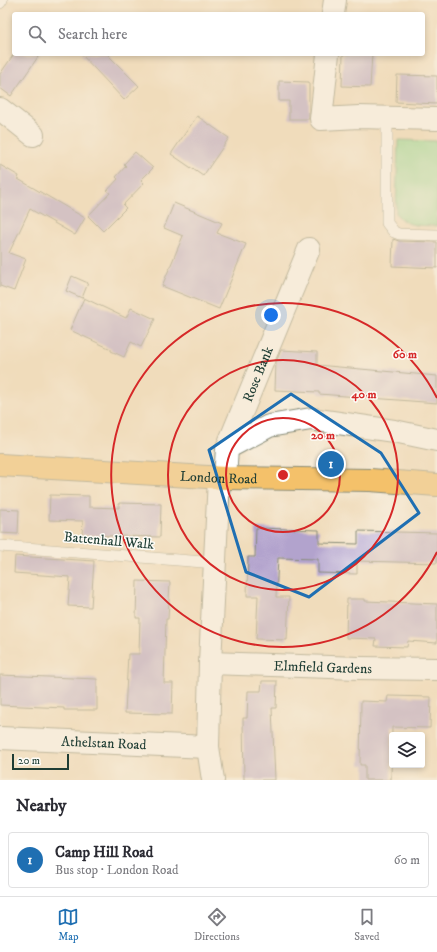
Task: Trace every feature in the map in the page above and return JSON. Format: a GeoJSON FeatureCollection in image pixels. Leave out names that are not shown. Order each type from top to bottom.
{"type":"FeatureCollection","features":[{"type":"Feature","properties":{"kind":"main road","name":"London Road"},"geometry":{"type":"LineString","coordinates":[[0,465],[222,478],[370,480],[437,485]]}},
{"type":"Feature","properties":{"kind":"street"},"geometry":{"type":"LineString","coordinates":[[333,12],[335,0]]}},
{"type":"Feature","properties":{"kind":"street"},"geometry":{"type":"LineString","coordinates":[[328,56],[322,119],[437,119]]}},
{"type":"Feature","properties":{"kind":"street"},"geometry":{"type":"LineString","coordinates":[[0,109],[33,135]]}},
{"type":"Feature","properties":{"kind":"street","name":"Rose Bank"},"geometry":{"type":"LineString","coordinates":[[213,780],[208,747],[210,663],[222,478],[227,448],[309,249]]}},
{"type":"Feature","properties":{"kind":"street"},"geometry":{"type":"LineString","coordinates":[[227,448],[269,426],[311,419],[394,431],[437,440]]}},
{"type":"Feature","properties":{"kind":"street","name":"Elmfield Gardens"},"geometry":{"type":"LineString","coordinates":[[210,663],[437,669]]}},
{"type":"Feature","properties":{"kind":"street","name":"Athelstan Road"},"geometry":{"type":"LineString","coordinates":[[0,738],[208,747]]}},
{"type":"Feature","properties":{"kind":"lane"},"geometry":{"type":"LineString","coordinates":[[387,118],[387,223],[394,232],[399,234],[437,235]]}},
{"type":"Feature","properties":{"kind":"lane","name":"Battenhall Walk"},"geometry":{"type":"LineString","coordinates":[[0,546],[216,564]]}},
{"type":"Feature","properties":{"kind":"highlighted area"},"geometry":{"type":"Polygon","coordinates":[[[291,394],[381,453],[419,513],[309,597],[246,572],[209,450],[291,394]]]}},
{"type":"Feature","properties":{"kind":"green space"},"geometry":{"type":"Polygon","coordinates":[[[398,140],[437,141],[437,226],[414,225],[404,221],[396,213],[398,140]]]}},
{"type":"Feature","properties":{"kind":"building"},"geometry":{"type":"Polygon","coordinates":[[[13,56],[39,56],[11,96],[0,88],[0,74],[13,56]]]}},
{"type":"Feature","properties":{"kind":"building"},"geometry":{"type":"Polygon","coordinates":[[[83,56],[109,56],[139,86],[124,100],[83,56]]]}},
{"type":"Feature","properties":{"kind":"building"},"geometry":{"type":"Polygon","coordinates":[[[343,56],[372,56],[370,87],[342,86],[343,56]]]}},
{"type":"Feature","properties":{"kind":"building"},"geometry":{"type":"Polygon","coordinates":[[[397,75],[437,76],[437,104],[396,102],[397,75]]]}},
{"type":"Feature","properties":{"kind":"building"},"geometry":{"type":"Polygon","coordinates":[[[279,81],[309,82],[309,119],[289,119],[289,101],[279,101],[279,81]]]}},
{"type":"Feature","properties":{"kind":"building"},"geometry":{"type":"Polygon","coordinates":[[[197,116],[229,138],[203,176],[171,154],[197,116]]]}},
{"type":"Feature","properties":{"kind":"building"},"geometry":{"type":"Polygon","coordinates":[[[135,152],[153,168],[141,180],[144,183],[123,205],[126,208],[103,231],[88,216],[110,193],[107,191],[118,179],[116,177],[126,166],[124,164],[135,152]]]}},
{"type":"Feature","properties":{"kind":"building"},"geometry":{"type":"Polygon","coordinates":[[[0,165],[19,176],[18,179],[85,218],[75,235],[30,209],[9,253],[26,259],[14,291],[0,286],[0,165]]]}},
{"type":"Feature","properties":{"kind":"building"},"geometry":{"type":"Polygon","coordinates":[[[174,203],[222,223],[217,233],[246,244],[219,309],[162,286],[183,236],[164,228],[174,203]]]}},
{"type":"Feature","properties":{"kind":"building"},"geometry":{"type":"Polygon","coordinates":[[[393,239],[399,241],[437,242],[437,268],[392,266],[393,239]]]}},
{"type":"Feature","properties":{"kind":"building"},"geometry":{"type":"Polygon","coordinates":[[[72,276],[88,283],[82,298],[66,291],[72,276]]]}},
{"type":"Feature","properties":{"kind":"building"},"geometry":{"type":"Polygon","coordinates":[[[84,298],[126,318],[131,308],[155,319],[141,347],[131,342],[124,357],[111,351],[111,349],[70,330],[84,298]]]}},
{"type":"Feature","properties":{"kind":"building"},"geometry":{"type":"Polygon","coordinates":[[[281,350],[317,352],[317,365],[437,376],[437,403],[319,394],[319,392],[275,390],[276,362],[281,350]]]}},
{"type":"Feature","properties":{"kind":"building"},"geometry":{"type":"Polygon","coordinates":[[[50,495],[89,496],[89,507],[119,508],[119,503],[161,504],[160,537],[82,535],[83,521],[49,520],[50,495]]]}},
{"type":"Feature","properties":{"kind":"building"},"geometry":{"type":"Polygon","coordinates":[[[0,509],[19,510],[18,534],[0,533],[0,509]]]}},
{"type":"Feature","properties":{"kind":"building"},"geometry":{"type":"Polygon","coordinates":[[[256,528],[319,530],[319,543],[358,544],[358,531],[437,533],[437,563],[357,561],[357,574],[318,573],[318,559],[278,558],[276,597],[289,597],[287,640],[256,639],[258,596],[247,596],[248,557],[255,557],[256,528]]]}},
{"type":"Feature","properties":{"kind":"building"},"geometry":{"type":"Polygon","coordinates":[[[15,556],[94,561],[91,607],[68,606],[70,577],[14,573],[15,556]]]}},
{"type":"Feature","properties":{"kind":"building"},"geometry":{"type":"Polygon","coordinates":[[[137,581],[170,582],[168,619],[166,619],[164,683],[173,683],[172,714],[125,713],[128,654],[139,654],[140,618],[136,618],[137,581]]]}},
{"type":"Feature","properties":{"kind":"building"},"geometry":{"type":"Polygon","coordinates":[[[347,599],[437,604],[437,643],[408,641],[407,647],[375,646],[376,639],[346,638],[347,599]]]}},
{"type":"Feature","properties":{"kind":"building"},"geometry":{"type":"Polygon","coordinates":[[[0,675],[97,679],[97,710],[64,710],[64,708],[0,705],[0,675]]]}},
{"type":"Feature","properties":{"kind":"building"},"geometry":{"type":"Polygon","coordinates":[[[262,681],[277,681],[276,708],[272,708],[275,780],[244,780],[243,718],[247,718],[248,691],[261,691],[262,681]]]}},
{"type":"Feature","properties":{"kind":"building"},"geometry":{"type":"Polygon","coordinates":[[[388,696],[431,697],[430,728],[392,727],[392,732],[389,732],[389,768],[391,768],[391,780],[365,780],[365,765],[360,765],[361,701],[387,702],[388,696]]]}},
{"type":"Feature","properties":{"kind":"place","name":"Camp Hill Road"},"geometry":{"type":"Point","coordinates":[331,464]}}]}
